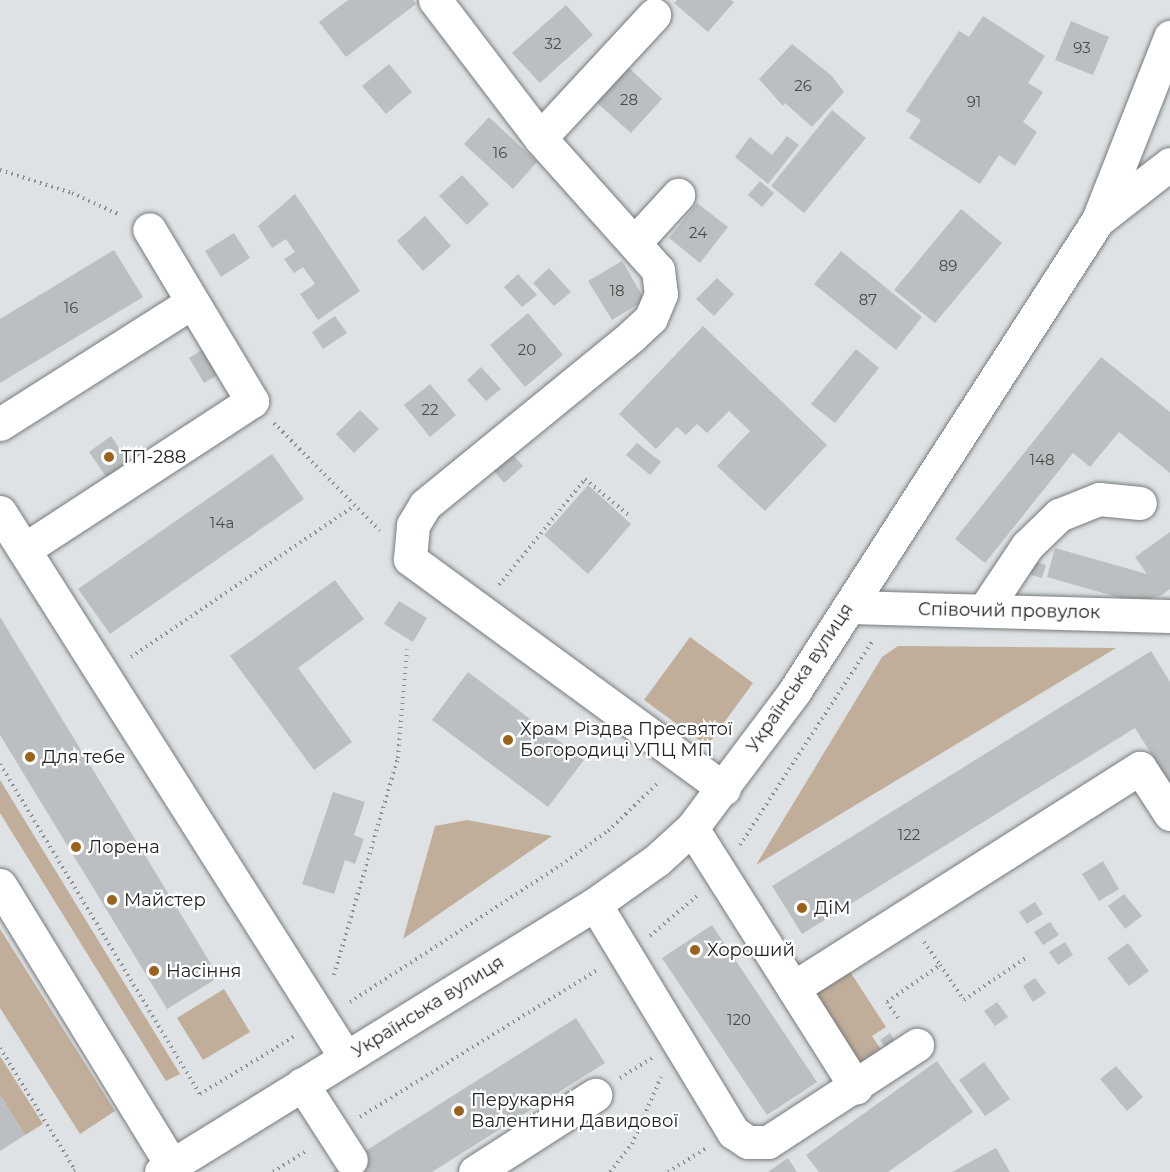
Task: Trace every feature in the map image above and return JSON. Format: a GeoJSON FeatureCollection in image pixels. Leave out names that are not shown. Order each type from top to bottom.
{"type":"FeatureCollection","features":[{"type":"Feature","properties":{"kind":"main road"},"geometry":{"type":"LineString","coordinates":[[435,0],[540,138],[658,270],[661,294],[651,318],[425,505],[413,525],[410,559],[724,789]]}},
{"type":"Feature","properties":{"kind":"main road"},"geometry":{"type":"LineString","coordinates":[[540,138],[654,15]]}},
{"type":"Feature","properties":{"kind":"main road"},"geometry":{"type":"LineString","coordinates":[[1098,220],[1170,37]]}},
{"type":"Feature","properties":{"kind":"main road","name":"Українська вулиця"},"geometry":{"type":"LineString","coordinates":[[170,1170],[302,1084],[595,904],[657,860],[692,828],[724,789],[849,607],[1098,220],[1170,164]]}},
{"type":"Feature","properties":{"kind":"main road"},"geometry":{"type":"LineString","coordinates":[[635,242],[678,195]]}},
{"type":"Feature","properties":{"kind":"main road"},"geometry":{"type":"LineString","coordinates":[[25,549],[252,401],[191,303],[149,229]]}},
{"type":"Feature","properties":{"kind":"main road"},"geometry":{"type":"LineString","coordinates":[[0,424],[191,303]]}},
{"type":"Feature","properties":{"kind":"main road"},"geometry":{"type":"LineString","coordinates":[[985,609],[1027,546],[1059,515],[1099,499],[1140,503]]}},
{"type":"Feature","properties":{"kind":"main road"},"geometry":{"type":"LineString","coordinates":[[0,512],[346,1058]]}},
{"type":"Feature","properties":{"kind":"main road","name":"Співочий провулок"},"geometry":{"type":"LineString","coordinates":[[849,607],[985,609],[1170,616]]}},
{"type":"Feature","properties":{"kind":"main road"},"geometry":{"type":"LineString","coordinates":[[793,988],[1140,768],[1170,814]]}},
{"type":"Feature","properties":{"kind":"main road"},"geometry":{"type":"LineString","coordinates":[[692,828],[856,1087]]}},
{"type":"Feature","properties":{"kind":"main road"},"geometry":{"type":"LineString","coordinates":[[0,885],[170,1170]]}},
{"type":"Feature","properties":{"kind":"main road"},"geometry":{"type":"LineString","coordinates":[[595,904],[733,1132],[748,1142],[768,1142],[917,1046]]}},
{"type":"Feature","properties":{"kind":"main road"},"geometry":{"type":"LineString","coordinates":[[302,1084],[351,1160]]}},
{"type":"Feature","properties":{"kind":"main road"},"geometry":{"type":"LineString","coordinates":[[475,1172],[595,1095]]}},
{"type":"Feature","properties":{"kind":"path"},"geometry":{"type":"LineString","coordinates":[[0,170],[72,193],[149,229]]}},
{"type":"Feature","properties":{"kind":"path"},"geometry":{"type":"LineString","coordinates":[[252,401],[354,506],[410,559]]}},
{"type":"Feature","properties":{"kind":"path"},"geometry":{"type":"LineString","coordinates":[[501,582],[585,479],[631,517]]}},
{"type":"Feature","properties":{"kind":"path"},"geometry":{"type":"LineString","coordinates":[[105,675],[354,506]]}},
{"type":"Feature","properties":{"kind":"path"},"geometry":{"type":"LineString","coordinates":[[322,1020],[352,904],[398,758],[407,650]]}},
{"type":"Feature","properties":{"kind":"path"},"geometry":{"type":"LineString","coordinates":[[0,764],[200,1094],[322,1020],[608,831],[653,790],[680,756]]}},
{"type":"Feature","properties":{"kind":"path"},"geometry":{"type":"LineString","coordinates":[[917,1046],[887,1002],[940,965],[964,1000],[1027,957]]}},
{"type":"Feature","properties":{"kind":"path"},"geometry":{"type":"LineString","coordinates":[[595,1095],[677,1041]]}},
{"type":"Feature","properties":{"kind":"path"},"geometry":{"type":"LineString","coordinates":[[610,1172],[632,1144],[677,1041]]}},
{"type":"Feature","properties":{"kind":"path"},"geometry":{"type":"LineString","coordinates":[[0,1048],[75,1170],[71,1172]]}},
{"type":"Feature","properties":{"kind":"path"},"geometry":{"type":"LineString","coordinates":[[668,1172],[733,1132]]}},
{"type":"Feature","properties":{"kind":"shaded area"},"geometry":{"type":"Polygon","coordinates":[[[690,637],[753,683],[707,746],[644,700],[690,637]]]}},
{"type":"Feature","properties":{"kind":"shaded area"},"geometry":{"type":"Polygon","coordinates":[[[898,646],[1116,648],[756,865],[882,657],[898,646]]]}},
{"type":"Feature","properties":{"kind":"shaded area"},"geometry":{"type":"Polygon","coordinates":[[[0,780],[180,1074],[166,1081],[0,813],[0,780]]]}},
{"type":"Feature","properties":{"kind":"shaded area"},"geometry":{"type":"Polygon","coordinates":[[[467,820],[552,836],[403,939],[435,826],[467,820]]]}},
{"type":"Feature","properties":{"kind":"shaded area"},"geometry":{"type":"Polygon","coordinates":[[[0,929],[115,1111],[80,1134],[0,1008],[0,929]]]}},
{"type":"Feature","properties":{"kind":"shaded area"},"geometry":{"type":"Polygon","coordinates":[[[847,967],[886,1027],[872,1036],[884,1054],[855,1073],[803,995],[847,967]]]}},
{"type":"Feature","properties":{"kind":"shaded area"},"geometry":{"type":"Polygon","coordinates":[[[224,989],[250,1032],[203,1060],[177,1018],[224,989]]]}},
{"type":"Feature","properties":{"kind":"shaded area"},"geometry":{"type":"Polygon","coordinates":[[[0,1056],[43,1124],[25,1135],[0,1095],[0,1056]]]}},
{"type":"Feature","properties":{"kind":"building"},"geometry":{"type":"Polygon","coordinates":[[[348,0],[413,0],[416,4],[346,57],[319,22],[348,0]]]}},
{"type":"Feature","properties":{"kind":"building"},"geometry":{"type":"Polygon","coordinates":[[[677,0],[731,0],[734,2],[708,32],[674,3],[677,0]]]}},
{"type":"Feature","properties":{"kind":"building"},"geometry":{"type":"Polygon","coordinates":[[[566,5],[593,35],[540,83],[512,53],[566,5]]]}},
{"type":"Feature","properties":{"kind":"building"},"geometry":{"type":"Polygon","coordinates":[[[983,16],[1045,56],[1028,83],[1043,92],[1023,122],[1037,132],[1015,166],[999,155],[980,184],[909,138],[921,120],[906,111],[959,31],[969,37],[983,16]]]}},
{"type":"Feature","properties":{"kind":"building"},"geometry":{"type":"Polygon","coordinates":[[[1071,21],[1109,37],[1093,75],[1055,60],[1071,21]]]}},
{"type":"Feature","properties":{"kind":"building"},"geometry":{"type":"Polygon","coordinates":[[[792,44],[832,76],[844,92],[812,127],[785,103],[783,106],[759,79],[792,44]]]}},
{"type":"Feature","properties":{"kind":"building"},"geometry":{"type":"Polygon","coordinates":[[[389,64],[412,92],[386,114],[362,86],[389,64]]]}},
{"type":"Feature","properties":{"kind":"building"},"geometry":{"type":"Polygon","coordinates":[[[627,66],[662,99],[631,133],[595,101],[627,66]]]}},
{"type":"Feature","properties":{"kind":"building"},"geometry":{"type":"Polygon","coordinates":[[[832,110],[866,138],[804,213],[771,186],[832,110]]]}},
{"type":"Feature","properties":{"kind":"building"},"geometry":{"type":"Polygon","coordinates":[[[489,117],[537,162],[513,189],[464,144],[489,117]]]}},
{"type":"Feature","properties":{"kind":"building"},"geometry":{"type":"Polygon","coordinates":[[[787,136],[799,145],[768,184],[735,157],[750,137],[772,155],[787,136]]]}},
{"type":"Feature","properties":{"kind":"building"},"geometry":{"type":"Polygon","coordinates":[[[462,175],[489,204],[467,225],[439,196],[462,175]]]}},
{"type":"Feature","properties":{"kind":"building"},"geometry":{"type":"Polygon","coordinates":[[[760,181],[774,193],[762,207],[748,195],[760,181]]]}},
{"type":"Feature","properties":{"kind":"building"},"geometry":{"type":"Polygon","coordinates":[[[295,194],[360,291],[318,320],[300,294],[315,284],[303,267],[294,273],[284,259],[295,252],[286,239],[272,248],[258,226],[295,194]]]}},
{"type":"Feature","properties":{"kind":"building"},"geometry":{"type":"Polygon","coordinates":[[[697,203],[728,227],[700,263],[669,238],[697,203]]]}},
{"type":"Feature","properties":{"kind":"building"},"geometry":{"type":"Polygon","coordinates":[[[961,209],[1002,243],[935,323],[894,290],[961,209]]]}},
{"type":"Feature","properties":{"kind":"building"},"geometry":{"type":"Polygon","coordinates":[[[425,216],[451,246],[423,271],[397,241],[425,216]]]}},
{"type":"Feature","properties":{"kind":"building"},"geometry":{"type":"Polygon","coordinates":[[[234,233],[250,258],[221,277],[205,251],[234,233]]]}},
{"type":"Feature","properties":{"kind":"building"},"geometry":{"type":"Polygon","coordinates":[[[114,250],[143,297],[0,383],[0,319],[114,250]]]}},
{"type":"Feature","properties":{"kind":"building"},"geometry":{"type":"Polygon","coordinates":[[[841,251],[922,317],[896,350],[814,284],[841,251]]]}},
{"type":"Feature","properties":{"kind":"building"},"geometry":{"type":"Polygon","coordinates":[[[622,261],[645,300],[612,320],[588,281],[622,261]]]}},
{"type":"Feature","properties":{"kind":"building"},"geometry":{"type":"Polygon","coordinates":[[[549,268],[571,292],[554,306],[533,283],[549,268]]]}},
{"type":"Feature","properties":{"kind":"building"},"geometry":{"type":"Polygon","coordinates":[[[518,274],[537,295],[522,307],[504,287],[518,274]]]}},
{"type":"Feature","properties":{"kind":"building"},"geometry":{"type":"Polygon","coordinates":[[[717,278],[734,294],[714,316],[696,299],[717,278]]]}},
{"type":"Feature","properties":{"kind":"building"},"geometry":{"type":"Polygon","coordinates":[[[528,313],[563,355],[525,387],[490,345],[528,313]]]}},
{"type":"Feature","properties":{"kind":"building"},"geometry":{"type":"Polygon","coordinates":[[[335,316],[347,333],[323,349],[312,332],[335,316]]]}},
{"type":"Feature","properties":{"kind":"building"},"geometry":{"type":"Polygon","coordinates":[[[703,326],[827,445],[765,511],[717,466],[750,431],[729,411],[707,433],[697,424],[686,435],[677,427],[656,449],[619,414],[703,326]]]}},
{"type":"Feature","properties":{"kind":"building"},"geometry":{"type":"Polygon","coordinates":[[[205,348],[221,373],[204,383],[189,358],[205,348]]]}},
{"type":"Feature","properties":{"kind":"building"},"geometry":{"type":"Polygon","coordinates":[[[856,349],[879,368],[835,423],[811,404],[856,349]]]}},
{"type":"Feature","properties":{"kind":"building"},"geometry":{"type":"Polygon","coordinates":[[[1101,357],[1170,412],[1170,473],[1119,432],[1090,467],[1073,453],[985,563],[955,539],[1101,357]]]}},
{"type":"Feature","properties":{"kind":"building"},"geometry":{"type":"Polygon","coordinates":[[[481,367],[501,389],[486,401],[467,380],[481,367]]]}},
{"type":"Feature","properties":{"kind":"building"},"geometry":{"type":"Polygon","coordinates":[[[430,384],[456,415],[430,437],[404,405],[430,384]]]}},
{"type":"Feature","properties":{"kind":"building"},"geometry":{"type":"Polygon","coordinates":[[[360,410],[379,429],[354,453],[336,434],[360,410]]]}},
{"type":"Feature","properties":{"kind":"building","name":"ТП-288"},"geometry":{"type":"Polygon","coordinates":[[[111,436],[129,463],[107,478],[89,452],[111,436]]]}},
{"type":"Feature","properties":{"kind":"building"},"geometry":{"type":"Polygon","coordinates":[[[637,443],[661,462],[650,475],[626,455],[637,443]]]}},
{"type":"Feature","properties":{"kind":"building"},"geometry":{"type":"Polygon","coordinates":[[[272,454],[304,499],[110,634],[78,589],[272,454]]]}},
{"type":"Feature","properties":{"kind":"building"},"geometry":{"type":"Polygon","coordinates":[[[513,455],[523,466],[504,483],[494,471],[513,455]]]}},
{"type":"Feature","properties":{"kind":"building"},"geometry":{"type":"Polygon","coordinates":[[[588,485],[631,524],[588,574],[544,535],[588,485]]]}},
{"type":"Feature","properties":{"kind":"building"},"geometry":{"type":"Polygon","coordinates":[[[1170,532],[1170,589],[1162,595],[1138,603],[1047,577],[1055,548],[1147,574],[1135,557],[1170,532]]]}},
{"type":"Feature","properties":{"kind":"building"},"geometry":{"type":"Polygon","coordinates":[[[1032,561],[1046,565],[1042,578],[1028,574],[1032,561]]]}},
{"type":"Feature","properties":{"kind":"building"},"geometry":{"type":"Polygon","coordinates":[[[335,580],[364,619],[298,668],[352,742],[314,770],[230,656],[335,580]]]}},
{"type":"Feature","properties":{"kind":"building"},"geometry":{"type":"Polygon","coordinates":[[[399,601],[427,618],[413,642],[384,624],[399,601]]]}},
{"type":"Feature","properties":{"kind":"building"},"geometry":{"type":"Polygon","coordinates":[[[0,617],[219,977],[167,1009],[0,735],[0,617]]]}},
{"type":"Feature","properties":{"kind":"building"},"geometry":{"type":"Polygon","coordinates":[[[1151,651],[1170,682],[1170,784],[1135,728],[802,934],[772,886],[1151,651]]]}},
{"type":"Feature","properties":{"kind":"building","name":"Храм Різдва Пресвятої Богородиці УПЦ МП"},"geometry":{"type":"Polygon","coordinates":[[[468,672],[584,760],[548,807],[432,720],[468,672]]]}},
{"type":"Feature","properties":{"kind":"building"},"geometry":{"type":"Polygon","coordinates":[[[333,792],[365,802],[354,835],[364,839],[355,864],[345,860],[334,894],[302,884],[333,792]]]}},
{"type":"Feature","properties":{"kind":"building"},"geometry":{"type":"Polygon","coordinates":[[[1103,861],[1119,889],[1099,901],[1082,874],[1103,861]]]}},
{"type":"Feature","properties":{"kind":"building"},"geometry":{"type":"Polygon","coordinates":[[[1124,894],[1142,916],[1125,929],[1108,906],[1124,894]]]}},
{"type":"Feature","properties":{"kind":"building"},"geometry":{"type":"Polygon","coordinates":[[[1035,902],[1043,914],[1027,924],[1019,912],[1035,902]]]}},
{"type":"Feature","properties":{"kind":"building"},"geometry":{"type":"Polygon","coordinates":[[[1050,922],[1059,935],[1043,945],[1034,932],[1050,922]]]}},
{"type":"Feature","properties":{"kind":"building"},"geometry":{"type":"Polygon","coordinates":[[[712,925],[817,1082],[767,1115],[662,958],[712,925]]]}},
{"type":"Feature","properties":{"kind":"building"},"geometry":{"type":"Polygon","coordinates":[[[1065,942],[1073,955],[1058,965],[1049,952],[1065,942]]]}},
{"type":"Feature","properties":{"kind":"building"},"geometry":{"type":"Polygon","coordinates":[[[1128,943],[1149,971],[1129,986],[1107,958],[1128,943]]]}},
{"type":"Feature","properties":{"kind":"building"},"geometry":{"type":"Polygon","coordinates":[[[1035,978],[1046,993],[1033,1002],[1023,986],[1035,978]]]}},
{"type":"Feature","properties":{"kind":"building"},"geometry":{"type":"Polygon","coordinates":[[[997,1002],[1008,1017],[995,1026],[984,1011],[997,1002]]]}},
{"type":"Feature","properties":{"kind":"building"},"geometry":{"type":"Polygon","coordinates":[[[576,1018],[605,1063],[432,1172],[332,1172],[576,1018]]]}},
{"type":"Feature","properties":{"kind":"building"},"geometry":{"type":"Polygon","coordinates":[[[890,1033],[896,1043],[887,1049],[880,1040],[890,1033]]]}},
{"type":"Feature","properties":{"kind":"building"},"geometry":{"type":"Polygon","coordinates":[[[937,1061],[973,1112],[888,1172],[819,1172],[806,1155],[937,1061]]]}},
{"type":"Feature","properties":{"kind":"building"},"geometry":{"type":"Polygon","coordinates":[[[984,1062],[1010,1099],[985,1116],[959,1080],[984,1062]]]}},
{"type":"Feature","properties":{"kind":"building"},"geometry":{"type":"Polygon","coordinates":[[[1116,1066],[1143,1097],[1127,1111],[1100,1079],[1116,1066]]]}},
{"type":"Feature","properties":{"kind":"building"},"geometry":{"type":"Polygon","coordinates":[[[0,1095],[25,1135],[0,1151],[0,1095]]]}},
{"type":"Feature","properties":{"kind":"building"},"geometry":{"type":"Polygon","coordinates":[[[996,1148],[1010,1172],[952,1172],[996,1148]]]}},
{"type":"Feature","properties":{"kind":"building"},"geometry":{"type":"Polygon","coordinates":[[[788,1158],[797,1172],[768,1172],[788,1158]]]}},
{"type":"Feature","properties":{"kind":"place","name":"ТП-288"},"geometry":{"type":"Point","coordinates":[109,457]}},
{"type":"Feature","properties":{"kind":"place","name":"Храм Різдва Пресвятої Богородиці УПЦ МП"},"geometry":{"type":"Point","coordinates":[508,740]}},
{"type":"Feature","properties":{"kind":"place","name":"Для тебе"},"geometry":{"type":"Point","coordinates":[30,757]}},
{"type":"Feature","properties":{"kind":"place","name":"Лорена"},"geometry":{"type":"Point","coordinates":[76,847]}},
{"type":"Feature","properties":{"kind":"place","name":"Майстер"},"geometry":{"type":"Point","coordinates":[112,900]}},
{"type":"Feature","properties":{"kind":"place","name":"ДіМ"},"geometry":{"type":"Point","coordinates":[802,908]}},
{"type":"Feature","properties":{"kind":"place","name":"Хороший"},"geometry":{"type":"Point","coordinates":[695,950]}},
{"type":"Feature","properties":{"kind":"place","name":"Насіння"},"geometry":{"type":"Point","coordinates":[154,971]}},
{"type":"Feature","properties":{"kind":"place","name":"Перукарня Валентини Давидової"},"geometry":{"type":"Point","coordinates":[459,1111]}}]}
